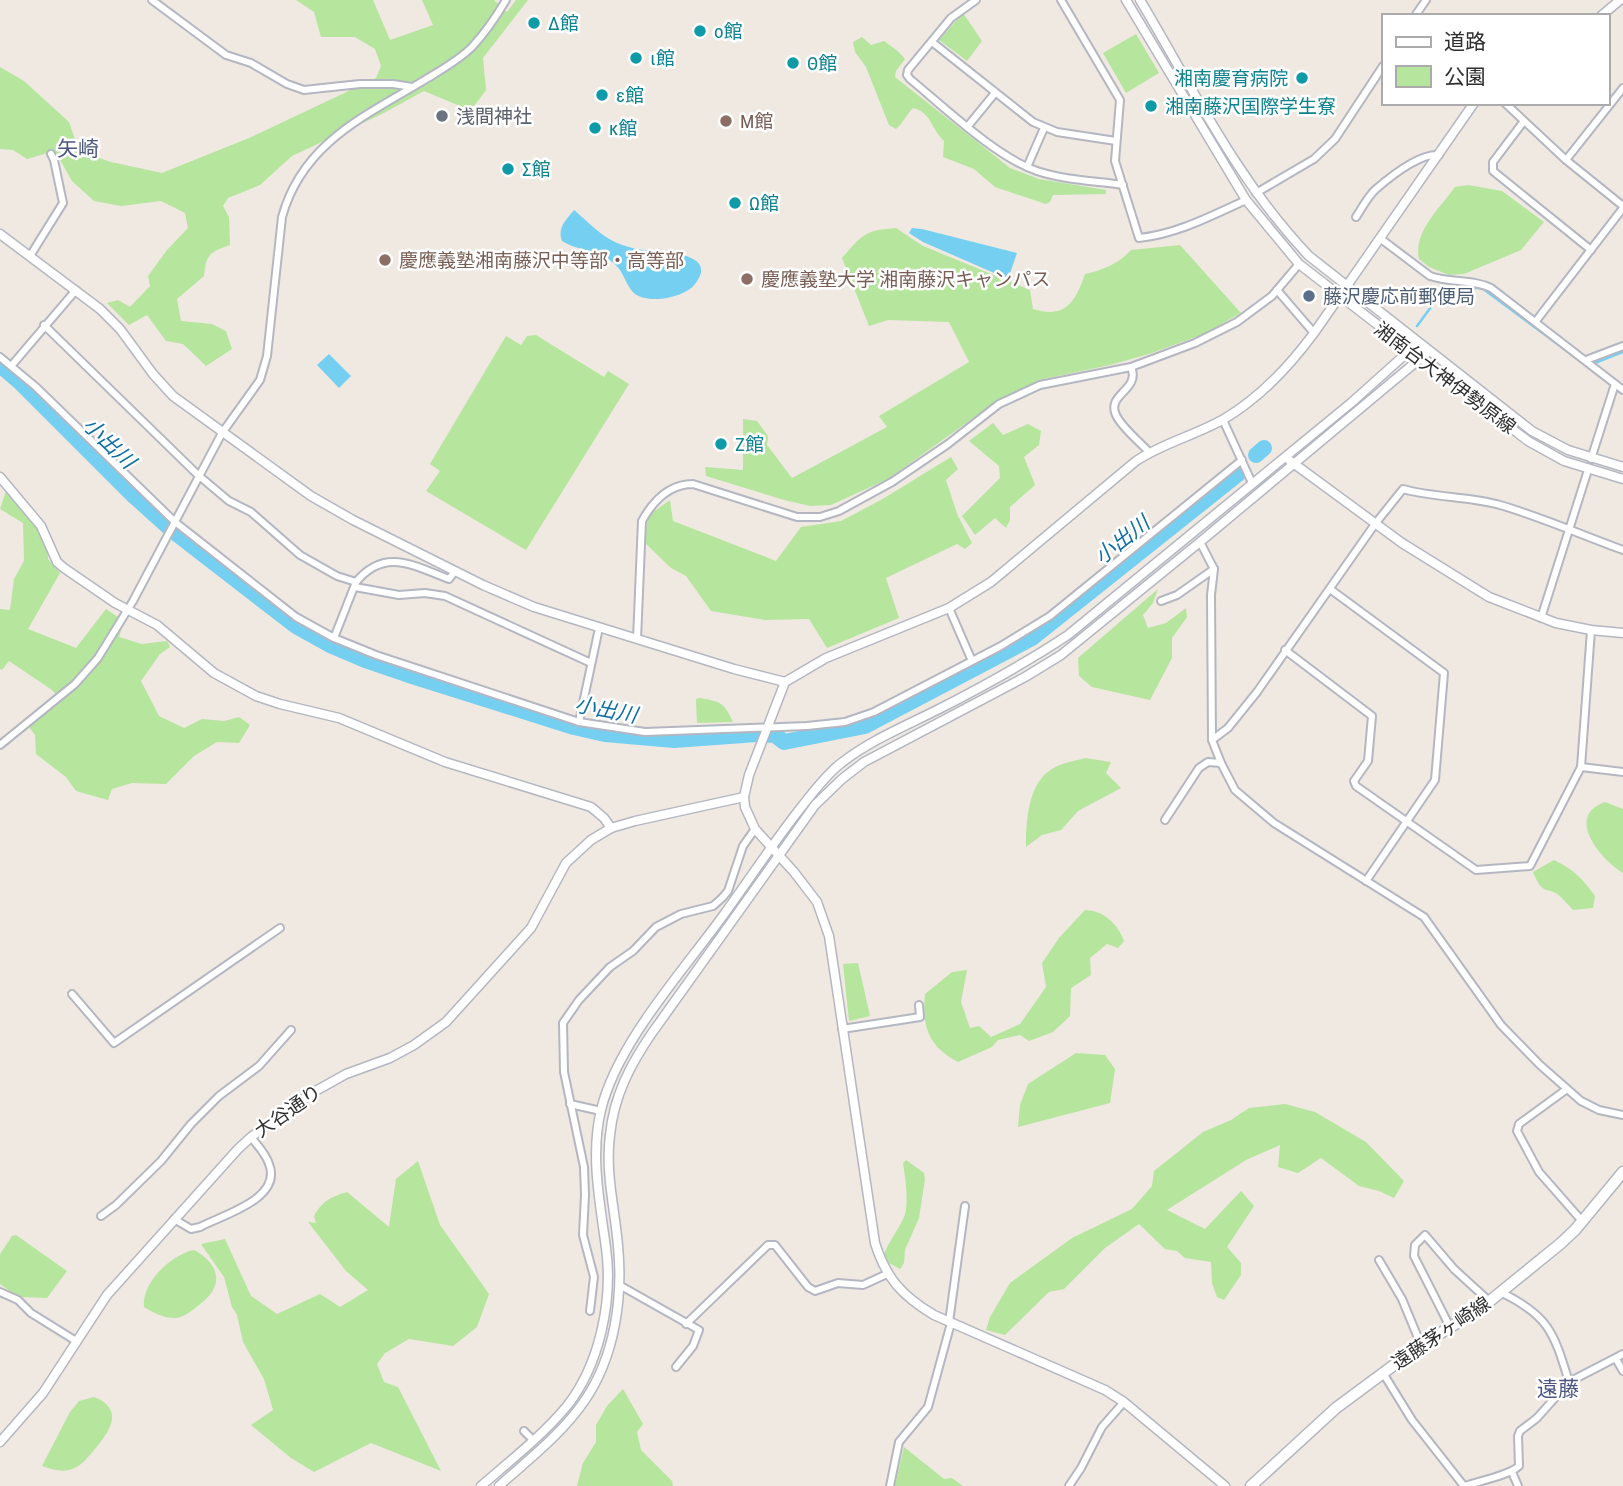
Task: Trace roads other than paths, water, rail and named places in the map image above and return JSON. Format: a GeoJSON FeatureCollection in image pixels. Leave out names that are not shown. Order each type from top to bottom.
{"type":"FeatureCollection","features":[{"type":"Feature","properties":{"kind":"main road","name":"遠藤茅ヶ崎線"},"geometry":{"type":"LineString","coordinates":[[1251,1486],[1333,1411],[1421,1345],[1489,1301],[1560,1244],[1623,1172]]}},
{"type":"Feature","properties":{"kind":"street"},"geometry":{"type":"LineString","coordinates":[[152,0],[226,55],[251,63],[303,90],[360,84],[393,84],[412,88]]}},
{"type":"Feature","properties":{"kind":"street"},"geometry":{"type":"LineString","coordinates":[[0,745],[89,670],[128,608],[222,433],[252,394],[264,368],[282,217],[298,177],[327,143],[354,123],[450,64],[471,47],[491,24],[506,0]]}},
{"type":"Feature","properties":{"kind":"street"},"geometry":{"type":"LineString","coordinates":[[976,0],[951,18],[907,75],[909,79],[1000,151],[1027,167],[1051,175],[1123,186]]}},
{"type":"Feature","properties":{"kind":"street"},"geometry":{"type":"LineString","coordinates":[[1062,0],[1120,100],[1115,161],[1139,239],[1158,236],[1198,222],[1246,200],[1298,169],[1335,139],[1382,68]]}},
{"type":"Feature","properties":{"kind":"street","name":"湘南台大神伊勢原線"},"geometry":{"type":"LineString","coordinates":[[1126,0],[1246,200],[1299,264],[1528,441],[1564,461],[1623,479]]}},
{"type":"Feature","properties":{"kind":"street","name":"湘南台大神伊勢原線"},"geometry":{"type":"LineString","coordinates":[[1139,0],[1255,193],[1287,234],[1309,256],[1532,431],[1549,442],[1591,459],[1623,467]]}},
{"type":"Feature","properties":{"kind":"street"},"geometry":{"type":"LineString","coordinates":[[1603,14],[1620,0]]}},
{"type":"Feature","properties":{"kind":"street"},"geometry":{"type":"LineString","coordinates":[[932,41],[1032,122],[1044,128],[1116,141]]}},
{"type":"Feature","properties":{"kind":"street"},"geometry":{"type":"LineString","coordinates":[[1566,160],[1623,88]]}},
{"type":"Feature","properties":{"kind":"street"},"geometry":{"type":"LineString","coordinates":[[968,126],[995,93]]}},
{"type":"Feature","properties":{"kind":"street"},"geometry":{"type":"LineString","coordinates":[[1225,1486],[1124,1402],[1105,1390],[950,1322],[908,1298],[887,1273],[875,1243],[829,936],[824,919],[807,887],[754,829],[744,797],[749,775],[785,682],[826,658],[949,608],[991,582],[1149,452],[1223,419],[1256,397],[1290,366],[1473,105]]}},
{"type":"Feature","properties":{"kind":"street"},"geometry":{"type":"LineString","coordinates":[[1507,105],[1566,160],[1623,207],[1536,321]]}},
{"type":"Feature","properties":{"kind":"street"},"geometry":{"type":"LineString","coordinates":[[1524,121],[1493,162],[1493,172],[1591,250]]}},
{"type":"Feature","properties":{"kind":"street"},"geometry":{"type":"LineString","coordinates":[[1027,167],[1044,128]]}},
{"type":"Feature","properties":{"kind":"street"},"geometry":{"type":"LineString","coordinates":[[30,256],[63,203],[51,154]]}},
{"type":"Feature","properties":{"kind":"street"},"geometry":{"type":"LineString","coordinates":[[1356,217],[1376,190],[1398,172],[1428,155],[1439,155]]}},
{"type":"Feature","properties":{"kind":"street"},"geometry":{"type":"LineString","coordinates":[[0,234],[100,309],[120,329],[173,396],[322,502],[353,520],[534,607],[734,669],[785,682]]}},
{"type":"Feature","properties":{"kind":"street"},"geometry":{"type":"LineString","coordinates":[[1381,239],[1430,276],[1485,285],[1536,321],[1623,390]]}},
{"type":"Feature","properties":{"kind":"street"},"geometry":{"type":"LineString","coordinates":[[637,639],[642,521],[649,509],[667,491],[693,484],[797,517],[820,517],[839,511],[892,482],[948,444],[999,404],[1040,385],[1131,367],[1195,343],[1237,322],[1278,290],[1299,264]]}},
{"type":"Feature","properties":{"kind":"street"},"geometry":{"type":"LineString","coordinates":[[12,365],[76,290]]}},
{"type":"Feature","properties":{"kind":"street"},"geometry":{"type":"LineString","coordinates":[[1278,290],[1314,333]]}},
{"type":"Feature","properties":{"kind":"street"},"geometry":{"type":"LineString","coordinates":[[44,326],[198,475],[229,501],[251,512],[300,555],[355,584],[391,594],[425,593],[445,596],[592,663]]}},
{"type":"Feature","properties":{"kind":"street"},"geometry":{"type":"LineString","coordinates":[[481,1486],[569,1404],[585,1376],[599,1340],[607,1307],[607,1258],[598,1194],[596,1152],[601,1111],[613,1074],[634,1038],[771,847],[817,788],[840,764],[873,743],[1028,662],[1068,635],[1351,403],[1418,343]]}},
{"type":"Feature","properties":{"kind":"street"},"geometry":{"type":"LineString","coordinates":[[1586,360],[1623,346]]}},
{"type":"Feature","properties":{"kind":"street"},"geometry":{"type":"LineString","coordinates":[[499,1486],[562,1430],[586,1398],[603,1365],[614,1328],[621,1286],[608,1168],[610,1134],[620,1087],[634,1059],[652,1033],[816,805],[856,767],[1061,655],[1428,352]]}},
{"type":"Feature","properties":{"kind":"street"},"geometry":{"type":"LineString","coordinates":[[0,357],[12,365],[175,523],[274,602],[334,638],[376,655],[579,722],[645,732],[765,732],[861,718],[972,661],[1050,616],[1242,460]]}},
{"type":"Feature","properties":{"kind":"street"},"geometry":{"type":"LineString","coordinates":[[1131,367],[1134,373],[1133,381],[1115,401],[1114,408],[1116,416],[1149,452]]}},
{"type":"Feature","properties":{"kind":"street"},"geometry":{"type":"LineString","coordinates":[[1591,459],[1615,384]]}},
{"type":"Feature","properties":{"kind":"street"},"geometry":{"type":"LineString","coordinates":[[1223,419],[1252,483]]}},
{"type":"Feature","properties":{"kind":"street"},"geometry":{"type":"LineString","coordinates":[[1284,456],[1375,524],[1489,597],[1541,618],[1591,630],[1623,633]]}},
{"type":"Feature","properties":{"kind":"street"},"geometry":{"type":"LineString","coordinates":[[1541,618],[1588,470]]}},
{"type":"Feature","properties":{"kind":"street"},"geometry":{"type":"LineString","coordinates":[[0,477],[41,526],[57,562],[64,568],[115,603],[157,625],[214,673],[256,696],[339,718],[445,762],[591,807],[611,828],[744,797]]}},
{"type":"Feature","properties":{"kind":"street"},"geometry":{"type":"LineString","coordinates":[[1212,740],[1228,728],[1257,692],[1375,524],[1403,489],[1425,495],[1499,505],[1623,550]]}},
{"type":"Feature","properties":{"kind":"street"},"geometry":{"type":"LineString","coordinates":[[1200,542],[1214,569],[1211,595],[1212,740],[1220,763],[1236,790],[1274,823],[1424,917],[1502,1025],[1581,1101],[1599,1110],[1623,1115]]}},
{"type":"Feature","properties":{"kind":"street"},"geometry":{"type":"LineString","coordinates":[[334,638],[355,584],[364,572],[385,562],[398,561],[449,579],[455,571]]}},
{"type":"Feature","properties":{"kind":"street"},"geometry":{"type":"LineString","coordinates":[[1161,601],[1177,594],[1214,569]]}},
{"type":"Feature","properties":{"kind":"street"},"geometry":{"type":"LineString","coordinates":[[1330,589],[1444,673],[1435,780],[1366,881]]}},
{"type":"Feature","properties":{"kind":"street"},"geometry":{"type":"LineString","coordinates":[[949,608],[972,661]]}},
{"type":"Feature","properties":{"kind":"street"},"geometry":{"type":"LineString","coordinates":[[579,722],[599,628]]}},
{"type":"Feature","properties":{"kind":"street"},"geometry":{"type":"LineString","coordinates":[[1285,650],[1372,716],[1368,761],[1354,781],[1356,786],[1476,870],[1530,866],[1581,767],[1591,630]]}},
{"type":"Feature","properties":{"kind":"street"},"geometry":{"type":"LineString","coordinates":[[1165,820],[1199,768],[1208,762],[1220,763]]}},
{"type":"Feature","properties":{"kind":"street"},"geometry":{"type":"LineString","coordinates":[[1581,767],[1623,772]]}},
{"type":"Feature","properties":{"kind":"street","name":"大谷通り"},"geometry":{"type":"LineString","coordinates":[[0,1442],[37,1400],[107,1295],[251,1137],[320,1088],[414,1045],[446,1022],[531,928],[559,874],[574,853],[611,828]]}},
{"type":"Feature","properties":{"kind":"street"},"geometry":{"type":"LineString","coordinates":[[590,1311],[594,1277],[583,1236],[584,1167],[564,1072],[563,1023],[570,1010],[610,967],[633,951],[656,926],[681,914],[713,905],[722,898],[728,891],[743,846],[754,829]]}},
{"type":"Feature","properties":{"kind":"street"},"geometry":{"type":"LineString","coordinates":[[72,994],[114,1043],[280,928]]}},
{"type":"Feature","properties":{"kind":"street"},"geometry":{"type":"LineString","coordinates":[[842,1029],[920,1017],[919,1005]]}},
{"type":"Feature","properties":{"kind":"street"},"geometry":{"type":"LineString","coordinates":[[101,1216],[161,1161],[191,1124],[219,1096],[259,1066],[291,1030]]}},
{"type":"Feature","properties":{"kind":"street"},"geometry":{"type":"LineString","coordinates":[[1567,1089],[1519,1124],[1517,1131],[1539,1172],[1582,1222]]}},
{"type":"Feature","properties":{"kind":"street"},"geometry":{"type":"LineString","coordinates":[[570,1104],[601,1111]]}},
{"type":"Feature","properties":{"kind":"street"},"geometry":{"type":"LineString","coordinates":[[174,1219],[191,1229],[200,1227],[251,1203],[264,1193],[271,1176],[271,1168],[251,1137]]}},
{"type":"Feature","properties":{"kind":"street"},"geometry":{"type":"LineString","coordinates":[[890,1486],[899,1442],[928,1406],[950,1322],[965,1206]]}},
{"type":"Feature","properties":{"kind":"street"},"geometry":{"type":"LineString","coordinates":[[1450,1327],[1414,1256],[1415,1245],[1426,1235],[1454,1269],[1489,1301]]}},
{"type":"Feature","properties":{"kind":"street"},"geometry":{"type":"LineString","coordinates":[[686,1324],[768,1245],[775,1245],[808,1287],[815,1291],[838,1283],[863,1285],[887,1273]]}},
{"type":"Feature","properties":{"kind":"street"},"geometry":{"type":"LineString","coordinates":[[1379,1260],[1402,1299],[1421,1345]]}},
{"type":"Feature","properties":{"kind":"street"},"geometry":{"type":"LineString","coordinates":[[621,1286],[699,1330],[693,1346],[676,1367]]}},
{"type":"Feature","properties":{"kind":"street"},"geometry":{"type":"LineString","coordinates":[[0,1292],[18,1300],[37,1317],[76,1341]]}},
{"type":"Feature","properties":{"kind":"street"},"geometry":{"type":"LineString","coordinates":[[1500,1292],[1535,1312],[1544,1322],[1560,1349],[1569,1382]]}},
{"type":"Feature","properties":{"kind":"street"},"geometry":{"type":"LineString","coordinates":[[1383,1373],[1412,1420],[1465,1486],[1487,1477],[1512,1472],[1519,1466],[1520,1431],[1537,1418],[1569,1382],[1623,1354]]}},
{"type":"Feature","properties":{"kind":"street"},"geometry":{"type":"LineString","coordinates":[[1616,1359],[1623,1371]]}},
{"type":"Feature","properties":{"kind":"street"},"geometry":{"type":"LineString","coordinates":[[1069,1486],[1082,1468],[1102,1427],[1124,1402]]}},
{"type":"Feature","properties":{"kind":"street"},"geometry":{"type":"LineString","coordinates":[[524,1431],[533,1440]]}},
{"type":"Feature","properties":{"kind":"street"},"geometry":{"type":"LineString","coordinates":[[1512,1472],[1518,1486]]}},
{"type":"Feature","properties":{"kind":"water"},"geometry":{"type":"Polygon","coordinates":[[[574,210],[617,243],[640,250],[684,255],[694,259],[700,265],[701,273],[695,284],[674,296],[655,299],[638,296],[611,261],[562,241],[561,228],[574,210]]]}},
{"type":"Feature","properties":{"kind":"water"},"geometry":{"type":"Polygon","coordinates":[[[912,228],[1017,253],[1008,279],[923,242],[909,233],[912,228]]]}},
{"type":"Feature","properties":{"kind":"water"},"geometry":{"type":"Polygon","coordinates":[[[329,354],[351,376],[339,388],[317,365],[329,354]]]}},
{"type":"Feature","properties":{"kind":"waterway"},"geometry":{"type":"LineString","coordinates":[[1417,326],[1445,288],[1482,288],[1587,366],[1623,352]]}},
{"type":"Feature","properties":{"kind":"waterway","name":"小出川"},"geometry":{"type":"LineString","coordinates":[[0,365],[173,531],[296,626],[365,660],[574,727],[605,734],[674,740],[757,734],[775,735],[784,742],[865,726],[1032,638],[1238,474]]}},
{"type":"Feature","properties":{"kind":"waterway","name":"小出川"},"geometry":{"type":"LineString","coordinates":[[1256,455],[1264,448]]}},
{"type":"Feature","properties":{"kind":"place","name":"Δ館"},"geometry":{"type":"Point","coordinates":[534,23]}},
{"type":"Feature","properties":{"kind":"place","name":"ο館"},"geometry":{"type":"Point","coordinates":[700,31]}},
{"type":"Feature","properties":{"kind":"place","name":"ι館"},"geometry":{"type":"Point","coordinates":[636,58]}},
{"type":"Feature","properties":{"kind":"place","name":"Θ館"},"geometry":{"type":"Point","coordinates":[793,63]}},
{"type":"Feature","properties":{"kind":"place","name":"湘南慶育病院"},"geometry":{"type":"Point","coordinates":[1302,78]}},
{"type":"Feature","properties":{"kind":"place","name":"ε館"},"geometry":{"type":"Point","coordinates":[602,95]}},
{"type":"Feature","properties":{"kind":"place","name":"湘南藤沢国際学生寮"},"geometry":{"type":"Point","coordinates":[1151,106]}},
{"type":"Feature","properties":{"kind":"place","name":"浅間神社"},"geometry":{"type":"Point","coordinates":[442,116]}},
{"type":"Feature","properties":{"kind":"place","name":"Μ館"},"geometry":{"type":"Point","coordinates":[726,121]}},
{"type":"Feature","properties":{"kind":"place","name":"κ館"},"geometry":{"type":"Point","coordinates":[595,128]}},
{"type":"Feature","properties":{"kind":"place","name":"Σ館"},"geometry":{"type":"Point","coordinates":[508,169]}},
{"type":"Feature","properties":{"kind":"place","name":"Ω館"},"geometry":{"type":"Point","coordinates":[735,203]}},
{"type":"Feature","properties":{"kind":"place","name":"慶應義塾湘南藤沢中等部・高等部"},"geometry":{"type":"Point","coordinates":[385,260]}},
{"type":"Feature","properties":{"kind":"place","name":"慶應義塾大学 湘南藤沢キャンパス"},"geometry":{"type":"Point","coordinates":[747,279]}},
{"type":"Feature","properties":{"kind":"place","name":"藤沢慶応前郵便局"},"geometry":{"type":"Point","coordinates":[1309,296]}},
{"type":"Feature","properties":{"kind":"place","name":"Ζ館"},"geometry":{"type":"Point","coordinates":[721,444]}},
{"type":"Feature","properties":{"kind":"district","name":"矢崎"},"geometry":{"type":"Point","coordinates":[78,149]}},
{"type":"Feature","properties":{"kind":"district","name":"遠藤"},"geometry":{"type":"Point","coordinates":[1558,1389]}}]}
